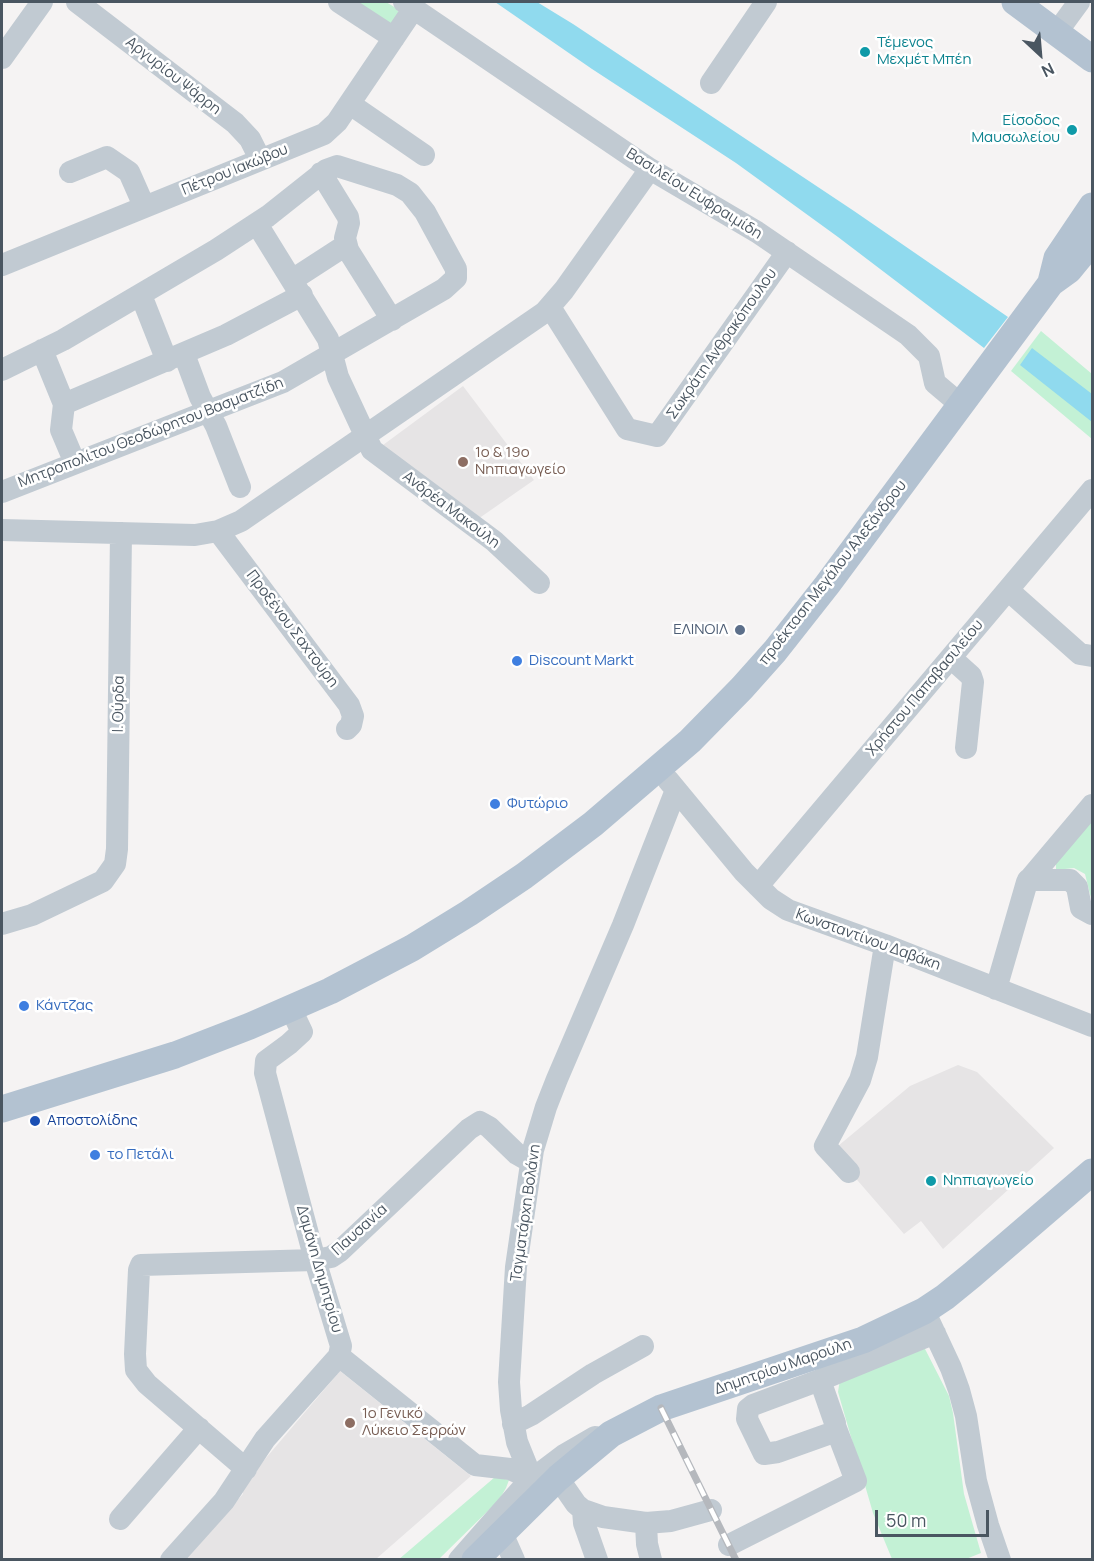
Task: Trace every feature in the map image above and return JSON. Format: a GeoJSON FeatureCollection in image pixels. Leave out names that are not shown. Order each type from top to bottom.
{"type":"FeatureCollection","features":[{"type":"Feature","properties":{"kind":"main road"},"geometry":{"type":"LineString","coordinates":[[1015,2],[1092,59]]}},
{"type":"Feature","properties":{"kind":"main road"},"geometry":{"type":"LineString","coordinates":[[1045,292],[1057,258],[1092,206]]}},
{"type":"Feature","properties":{"kind":"main road"},"geometry":{"type":"LineString","coordinates":[[1045,292],[1069,270],[1092,242]]}},
{"type":"Feature","properties":{"kind":"main road","name":"προέκταση Μεγάλου Αλεξάνδρου"},"geometry":{"type":"LineString","coordinates":[[2,1109],[175,1055],[291,1009],[374,969],[469,913],[568,844],[659,769],[742,688],[801,620],[1045,292]]}},
{"type":"Feature","properties":{"kind":"main road","name":"Δημητρίου Μαρούλη"},"geometry":{"type":"LineString","coordinates":[[476,1560],[502,1533],[545,1479],[611,1434],[661,1408],[863,1340],[929,1322],[945,1297],[1092,1172]]}},
{"type":"Feature","properties":{"kind":"street"},"geometry":{"type":"LineString","coordinates":[[2,58],[42,2]]}},
{"type":"Feature","properties":{"kind":"street","name":"Αργυρίου Ψάρρη"},"geometry":{"type":"LineString","coordinates":[[77,2],[234,123],[250,139],[260,159]]}},
{"type":"Feature","properties":{"kind":"street"},"geometry":{"type":"LineString","coordinates":[[339,2],[394,38]]}},
{"type":"Feature","properties":{"kind":"street"},"geometry":{"type":"LineString","coordinates":[[711,82],[766,2]]}},
{"type":"Feature","properties":{"kind":"street"},"geometry":{"type":"LineString","coordinates":[[1057,32],[1079,2]]}},
{"type":"Feature","properties":{"kind":"street","name":"Πέτρου Ιακώβου"},"geometry":{"type":"LineString","coordinates":[[2,265],[324,135],[350,104],[394,38],[409,5]]}},
{"type":"Feature","properties":{"kind":"street","name":"Βασιλείου Ευφραιμίδη"},"geometry":{"type":"LineString","coordinates":[[409,5],[650,169],[728,214],[787,252],[919,345],[930,361],[935,383],[961,405]]}},
{"type":"Feature","properties":{"kind":"street"},"geometry":{"type":"LineString","coordinates":[[350,104],[424,155]]}},
{"type":"Feature","properties":{"kind":"street"},"geometry":{"type":"LineString","coordinates":[[70,172],[107,157],[129,171],[144,206]]}},
{"type":"Feature","properties":{"kind":"street"},"geometry":{"type":"LineString","coordinates":[[2,370],[63,340],[257,224],[329,169],[350,223],[345,238],[346,245],[392,320]]}},
{"type":"Feature","properties":{"kind":"street","name":"Μητροπολίτου Θεοδώρητου Βασματζίδη"},"geometry":{"type":"LineString","coordinates":[[2,492],[272,387],[449,286],[456,278],[456,269],[425,212],[410,193],[397,185],[329,169]]}},
{"type":"Feature","properties":{"kind":"street"},"geometry":{"type":"LineString","coordinates":[[2,530],[188,535],[218,531],[246,518],[550,307],[650,169]]}},
{"type":"Feature","properties":{"kind":"street","name":"Ανδρέα Μακούλη"},"geometry":{"type":"LineString","coordinates":[[257,224],[328,339],[338,377],[364,436],[376,454],[494,541],[539,584]]}},
{"type":"Feature","properties":{"kind":"street"},"geometry":{"type":"LineString","coordinates":[[64,404],[243,327],[297,288],[346,245]]}},
{"type":"Feature","properties":{"kind":"street","name":"Σωκράτη Ανθρακόπουλου"},"geometry":{"type":"LineString","coordinates":[[550,307],[627,429],[657,436],[787,252]]}},
{"type":"Feature","properties":{"kind":"street"},"geometry":{"type":"LineString","coordinates":[[141,295],[216,426],[240,487]]}},
{"type":"Feature","properties":{"kind":"street"},"geometry":{"type":"LineString","coordinates":[[42,350],[64,404],[61,430],[75,463]]}},
{"type":"Feature","properties":{"kind":"street","name":"Χρήστου Παπαβασιλείου"},"geometry":{"type":"LineString","coordinates":[[758,886],[1092,490]]}},
{"type":"Feature","properties":{"kind":"street","name":"Προξένου Σαχτούρη"},"geometry":{"type":"LineString","coordinates":[[218,531],[349,705],[353,716],[351,725],[346,729]]}},
{"type":"Feature","properties":{"kind":"street","name":"Ι. Ούρδα"},"geometry":{"type":"LineString","coordinates":[[2,924],[32,915],[103,881],[115,864],[121,533]]}},
{"type":"Feature","properties":{"kind":"street"},"geometry":{"type":"LineString","coordinates":[[1008,590],[1080,654],[1092,656]]}},
{"type":"Feature","properties":{"kind":"street"},"geometry":{"type":"LineString","coordinates":[[951,658],[971,676],[973,682],[966,748]]}},
{"type":"Feature","properties":{"kind":"street","name":"Κωνσταντίνου Δαβάκη"},"geometry":{"type":"LineString","coordinates":[[659,769],[758,886],[771,899],[791,912],[885,945],[1092,1026]]}},
{"type":"Feature","properties":{"kind":"street","name":"Ταγματάρχη Βολάνη"},"geometry":{"type":"LineString","coordinates":[[584,1510],[545,1479],[519,1450],[513,1424],[510,1389],[510,1350],[516,1267],[531,1162],[536,1137],[549,1098],[676,790]]}},
{"type":"Feature","properties":{"kind":"street"},"geometry":{"type":"LineString","coordinates":[[996,989],[1021,900],[1029,880],[1092,805]]}},
{"type":"Feature","properties":{"kind":"street"},"geometry":{"type":"LineString","coordinates":[[1029,880],[1070,880],[1077,887],[1081,908],[1092,914]]}},
{"type":"Feature","properties":{"kind":"street"},"geometry":{"type":"LineString","coordinates":[[849,1172],[825,1146],[860,1080],[867,1057],[885,945]]}},
{"type":"Feature","properties":{"kind":"street","name":"Δαμάνη Δημητρίου"},"geometry":{"type":"LineString","coordinates":[[291,1009],[302,1032],[266,1061],[265,1073],[340,1346],[339,1356]]}},
{"type":"Feature","properties":{"kind":"street","name":"Παυσανία"},"geometry":{"type":"LineString","coordinates":[[199,1428],[142,1379],[136,1370],[141,1265],[315,1260],[336,1255],[478,1122],[484,1123],[517,1154],[531,1162]]}},
{"type":"Feature","properties":{"kind":"street"},"geometry":{"type":"LineString","coordinates":[[835,1426],[831,1434],[767,1455],[763,1453],[747,1419],[748,1410],[757,1403],[820,1380],[929,1322],[959,1390],[966,1416],[976,1481],[1000,1560]]}},
{"type":"Feature","properties":{"kind":"street"},"geometry":{"type":"LineString","coordinates":[[513,1424],[643,1346]]}},
{"type":"Feature","properties":{"kind":"street"},"geometry":{"type":"LineString","coordinates":[[171,1560],[224,1501],[254,1454],[272,1431],[339,1356],[475,1465],[510,1469],[545,1479]]}},
{"type":"Feature","properties":{"kind":"street"},"geometry":{"type":"LineString","coordinates":[[729,1545],[856,1481],[820,1380]]}},
{"type":"Feature","properties":{"kind":"street"},"geometry":{"type":"LineString","coordinates":[[120,1519],[199,1428],[246,1469]]}},
{"type":"Feature","properties":{"kind":"street"},"geometry":{"type":"LineString","coordinates":[[459,1560],[545,1479]]}},
{"type":"Feature","properties":{"kind":"street"},"geometry":{"type":"LineString","coordinates":[[597,1560],[584,1523],[584,1510],[597,1516],[646,1523],[680,1519],[711,1510]]}},
{"type":"Feature","properties":{"kind":"street"},"geometry":{"type":"LineString","coordinates":[[646,1523],[647,1544],[651,1560]]}},
{"type":"Feature","properties":{"kind":"street"},"geometry":{"type":"LineString","coordinates":[[502,1533],[514,1560]]}},
{"type":"Feature","properties":{"kind":"shaded area","name":"1ο & 19ο Νηπιαγωγείο"},"geometry":{"type":"Polygon","coordinates":[[[463,386],[534,480],[478,519],[383,445],[463,386]]]}},
{"type":"Feature","properties":{"kind":"shaded area"},"geometry":{"type":"Polygon","coordinates":[[[958,1065],[977,1072],[1054,1148],[943,1249],[921,1221],[904,1234],[832,1151],[910,1086],[958,1065]]]}},
{"type":"Feature","properties":{"kind":"shaded area","name":"1ο Γενικό Λύκειο Σερρών"},"geometry":{"type":"Polygon","coordinates":[[[340,1371],[471,1476],[376,1559],[184,1560],[243,1494],[243,1485],[340,1371]]]}},
{"type":"Feature","properties":{"kind":"green space"},"geometry":{"type":"Polygon","coordinates":[[[345,2],[386,2],[396,8],[399,13],[388,30],[345,2]]]}},
{"type":"Feature","properties":{"kind":"green space"},"geometry":{"type":"Polygon","coordinates":[[[1041,331],[1092,374],[1092,439],[1011,371],[1041,331]]]}},
{"type":"Feature","properties":{"kind":"green space"},"geometry":{"type":"Polygon","coordinates":[[[1092,819],[1092,902],[1085,874],[1074,868],[1056,870],[1056,862],[1092,819]]]}},
{"type":"Feature","properties":{"kind":"green space"},"geometry":{"type":"Polygon","coordinates":[[[924,1347],[949,1396],[964,1494],[981,1553],[966,1559],[892,1559],[873,1513],[838,1392],[840,1379],[924,1347]]]}},
{"type":"Feature","properties":{"kind":"green space"},"geometry":{"type":"Polygon","coordinates":[[[495,1477],[509,1480],[499,1500],[439,1559],[398,1560],[495,1477]]]}},
{"type":"Feature","properties":{"kind":"water"},"geometry":{"type":"Polygon","coordinates":[[[495,2],[537,2],[573,24],[854,211],[1008,317],[984,348],[736,163],[592,69],[495,2]]]}},
{"type":"Feature","properties":{"kind":"water"},"geometry":{"type":"Polygon","coordinates":[[[1032,348],[1092,394],[1092,422],[1020,365],[1032,348]]]}},
{"type":"Feature","properties":{"kind":"railway"},"geometry":{"type":"LineString","coordinates":[[661,1408],[736,1560]]}},
{"type":"Feature","properties":{"kind":"place","name":"Τέμενος Μεχμέτ Μπέη"},"geometry":{"type":"Point","coordinates":[865,52]}},
{"type":"Feature","properties":{"kind":"place","name":"Είσοδος Μαυσωλείου"},"geometry":{"type":"Point","coordinates":[1072,130]}},
{"type":"Feature","properties":{"kind":"place","name":"1ο & 19ο Νηπιαγωγείο"},"geometry":{"type":"Point","coordinates":[463,462]}},
{"type":"Feature","properties":{"kind":"place","name":"ΕΛΙΝΟΙΛ"},"geometry":{"type":"Point","coordinates":[740,630]}},
{"type":"Feature","properties":{"kind":"place","name":"Discount Markt"},"geometry":{"type":"Point","coordinates":[517,661]}},
{"type":"Feature","properties":{"kind":"place","name":"Φυτώριο"},"geometry":{"type":"Point","coordinates":[495,804]}},
{"type":"Feature","properties":{"kind":"place","name":"Κάντζας"},"geometry":{"type":"Point","coordinates":[24,1006]}},
{"type":"Feature","properties":{"kind":"place","name":"Αποστολίδης"},"geometry":{"type":"Point","coordinates":[35,1121]}},
{"type":"Feature","properties":{"kind":"place","name":"το Πετάλι"},"geometry":{"type":"Point","coordinates":[95,1155]}},
{"type":"Feature","properties":{"kind":"place","name":"Νηπιαγωγείο"},"geometry":{"type":"Point","coordinates":[931,1181]}},
{"type":"Feature","properties":{"kind":"place","name":"1ο Γενικό Λύκειο Σερρών"},"geometry":{"type":"Point","coordinates":[350,1423]}}]}
